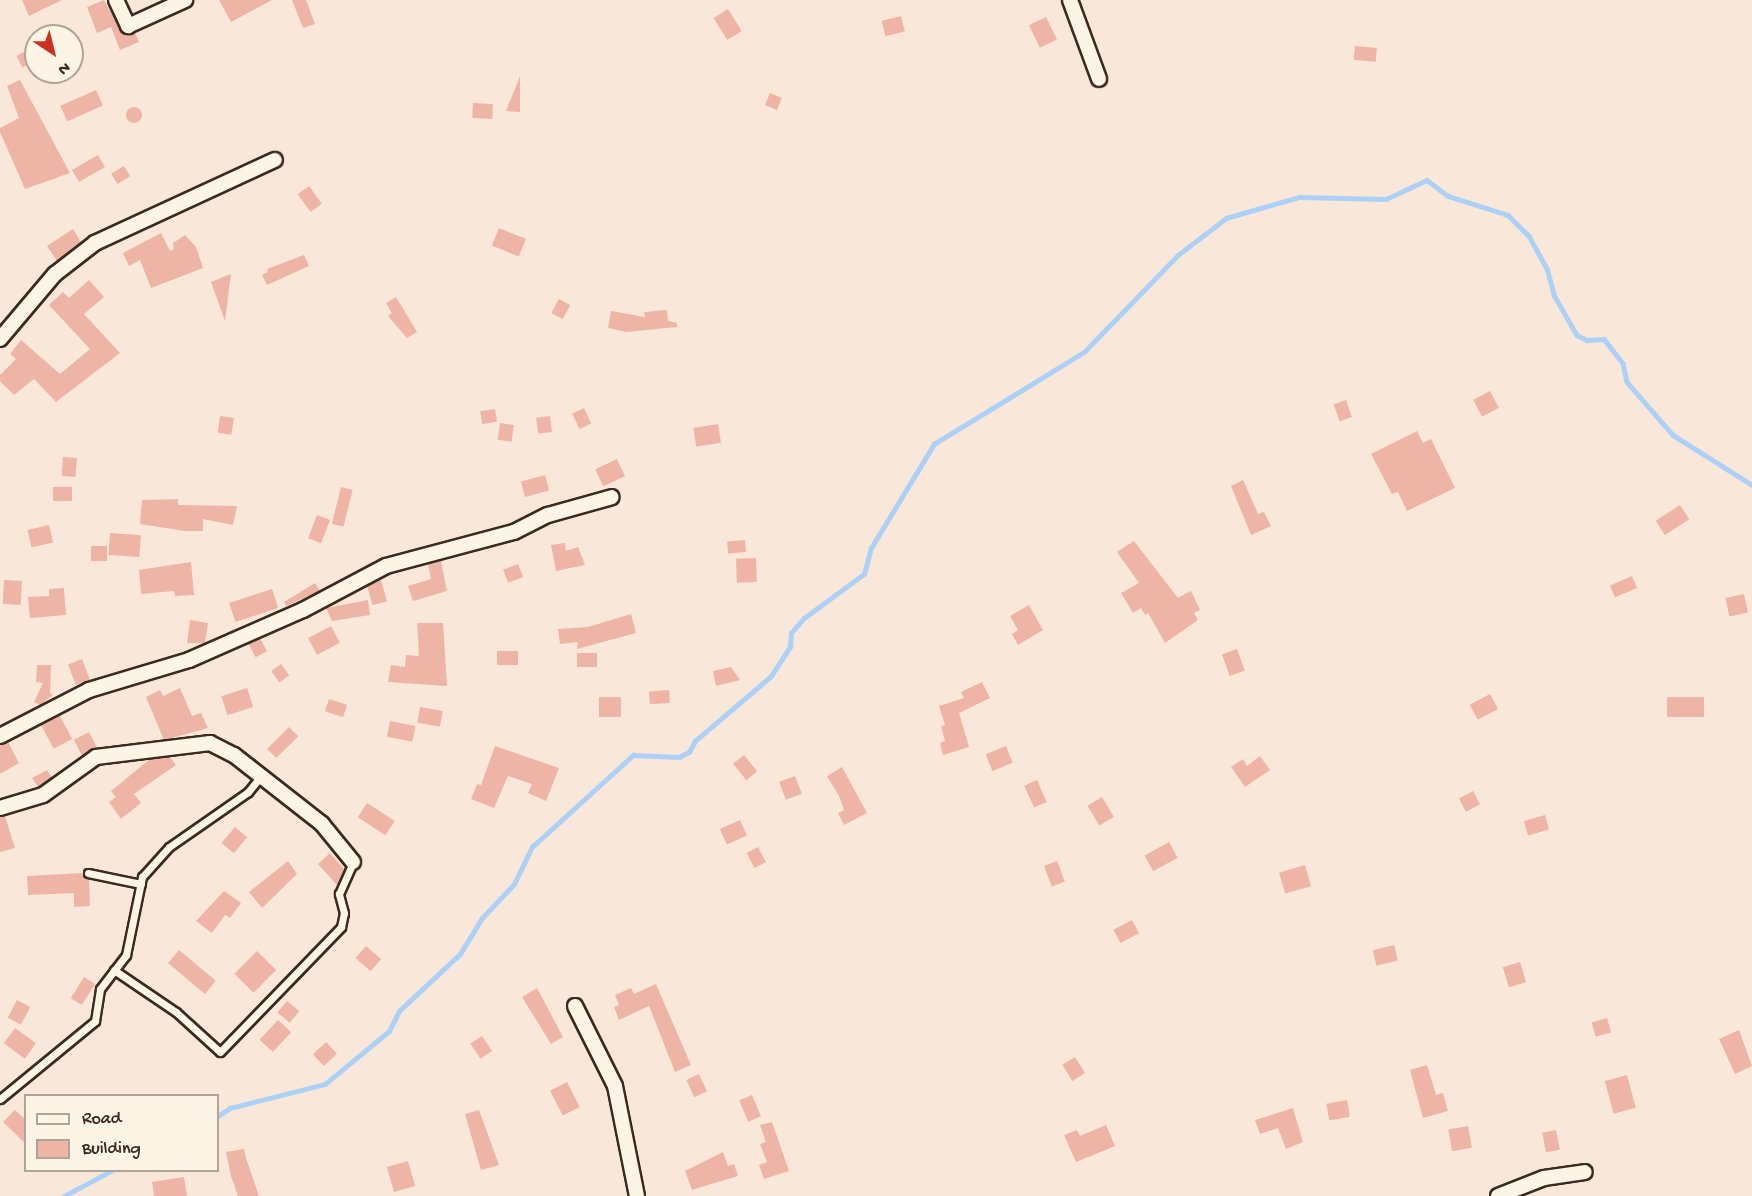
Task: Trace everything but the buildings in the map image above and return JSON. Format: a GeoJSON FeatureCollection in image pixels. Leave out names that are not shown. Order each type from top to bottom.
{"type":"FeatureCollection","features":[{"type":"Feature","properties":{"kind":"street"},"geometry":{"type":"LineString","coordinates":[[116,0],[128,26],[185,0]]}},
{"type":"Feature","properties":{"kind":"street"},"geometry":{"type":"LineString","coordinates":[[1070,0],[1099,79]]}},
{"type":"Feature","properties":{"kind":"street"},"geometry":{"type":"LineString","coordinates":[[0,339],[54,274],[95,243],[275,160]]}},
{"type":"Feature","properties":{"kind":"street"},"geometry":{"type":"LineString","coordinates":[[0,736],[89,690],[189,660],[303,610],[386,566],[514,532],[548,515],[612,497]]}},
{"type":"Feature","properties":{"kind":"street"},"geometry":{"type":"LineString","coordinates":[[0,808],[43,795],[96,757],[210,743],[234,755],[322,824],[353,862]]}},
{"type":"Feature","properties":{"kind":"street"},"geometry":{"type":"LineString","coordinates":[[575,1006],[615,1086],[637,1196]]}},
{"type":"Feature","properties":{"kind":"street"},"geometry":{"type":"LineString","coordinates":[[1498,1196],[1544,1178],[1585,1172]]}},
{"type":"Feature","properties":{"kind":"lane"},"geometry":{"type":"LineString","coordinates":[[0,1099],[95,1021],[100,989],[126,955],[142,877],[169,847],[248,792],[261,776]]}},
{"type":"Feature","properties":{"kind":"lane"},"geometry":{"type":"LineString","coordinates":[[114,970],[176,1012],[220,1052],[341,927],[344,913],[339,894],[353,862]]}},
{"type":"Feature","properties":{"kind":"lane"},"geometry":{"type":"LineString","coordinates":[[88,873],[141,884]]}},
{"type":"Feature","properties":{"kind":"waterway"},"geometry":{"type":"LineString","coordinates":[[219,1115],[230,1108],[325,1084],[389,1031],[399,1011],[460,954],[482,918],[514,884],[532,847],[633,755],[679,757],[689,752],[695,741],[771,676],[790,647],[791,633],[804,618],[864,574],[871,548],[934,444],[1084,352],[1178,255],[1226,218],[1299,197],[1386,199],[1427,180],[1448,196],[1508,215],[1529,236],[1547,268],[1554,295],[1577,335],[1587,340],[1604,339],[1623,363],[1627,382],[1673,435],[1752,485]]}},
{"type":"Feature","properties":{"kind":"waterway"},"geometry":{"type":"LineString","coordinates":[[64,1196],[109,1172]]}}]}
